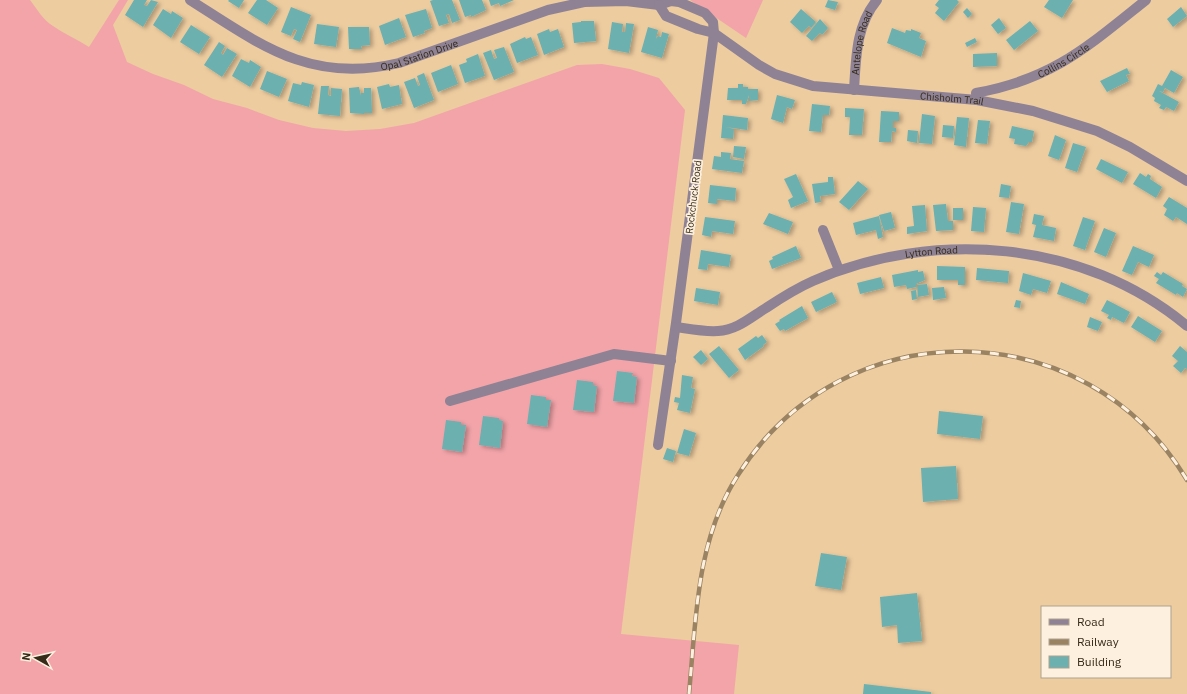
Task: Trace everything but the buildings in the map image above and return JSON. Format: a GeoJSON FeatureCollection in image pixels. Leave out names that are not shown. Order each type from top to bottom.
{"type":"FeatureCollection","features":[{"type":"Feature","properties":{"kind":"street","name":"Opal Station Drive"},"geometry":{"type":"LineString","coordinates":[[190,0],[247,37],[282,55],[325,67],[359,69],[382,67],[399,63],[548,10],[584,2],[624,0],[659,5],[671,1],[678,2],[705,13],[713,22],[714,33]]}},
{"type":"Feature","properties":{"kind":"street","name":"Antelope Road"},"geometry":{"type":"LineString","coordinates":[[854,90],[860,31],[877,0]]}},
{"type":"Feature","properties":{"kind":"street","name":"Collins Circle"},"geometry":{"type":"LineString","coordinates":[[977,100],[976,93],[1000,89],[1024,82],[1067,61],[1146,0]]}},
{"type":"Feature","properties":{"kind":"street"},"geometry":{"type":"LineString","coordinates":[[659,5],[666,16],[698,29],[714,33]]}},
{"type":"Feature","properties":{"kind":"street","name":"Chisholm Trail"},"geometry":{"type":"LineString","coordinates":[[714,33],[758,65],[775,74],[813,86],[977,100],[1033,110],[1097,131],[1150,158],[1187,181]]}},
{"type":"Feature","properties":{"kind":"street","name":"Rockchuck Road"},"geometry":{"type":"LineString","coordinates":[[658,444],[676,327],[714,33]]}},
{"type":"Feature","properties":{"kind":"street"},"geometry":{"type":"LineString","coordinates":[[823,230],[839,270]]}},
{"type":"Feature","properties":{"kind":"street","name":"Lytton Road"},"geometry":{"type":"LineString","coordinates":[[676,327],[707,331],[729,330],[740,325],[784,296],[839,270],[897,254],[929,250],[990,249],[1021,253],[1066,263],[1109,279],[1160,306],[1187,326]]}},
{"type":"Feature","properties":{"kind":"street"},"geometry":{"type":"LineString","coordinates":[[450,401],[614,354],[671,361]]}},
{"type":"Feature","properties":{"kind":"shaded area"},"geometry":{"type":"Polygon","coordinates":[[[0,0],[30,0],[49,24],[89,47],[119,0],[128,0],[113,25],[127,62],[153,74],[184,85],[213,99],[247,108],[279,120],[313,128],[346,131],[380,129],[414,123],[577,65],[602,64],[630,69],[659,78],[685,110],[621,634],[739,645],[734,694],[0,694],[0,0]]]}},
{"type":"Feature","properties":{"kind":"shaded area"},"geometry":{"type":"Polygon","coordinates":[[[690,0],[763,0],[746,38],[690,0]]]}},
{"type":"Feature","properties":{"kind":"railway"},"geometry":{"type":"LineString","coordinates":[[689,694],[700,581],[706,553],[724,500],[738,475],[783,420],[838,382],[900,359],[964,352],[1028,360],[1089,384],[1143,424],[1187,480]]}}]}
